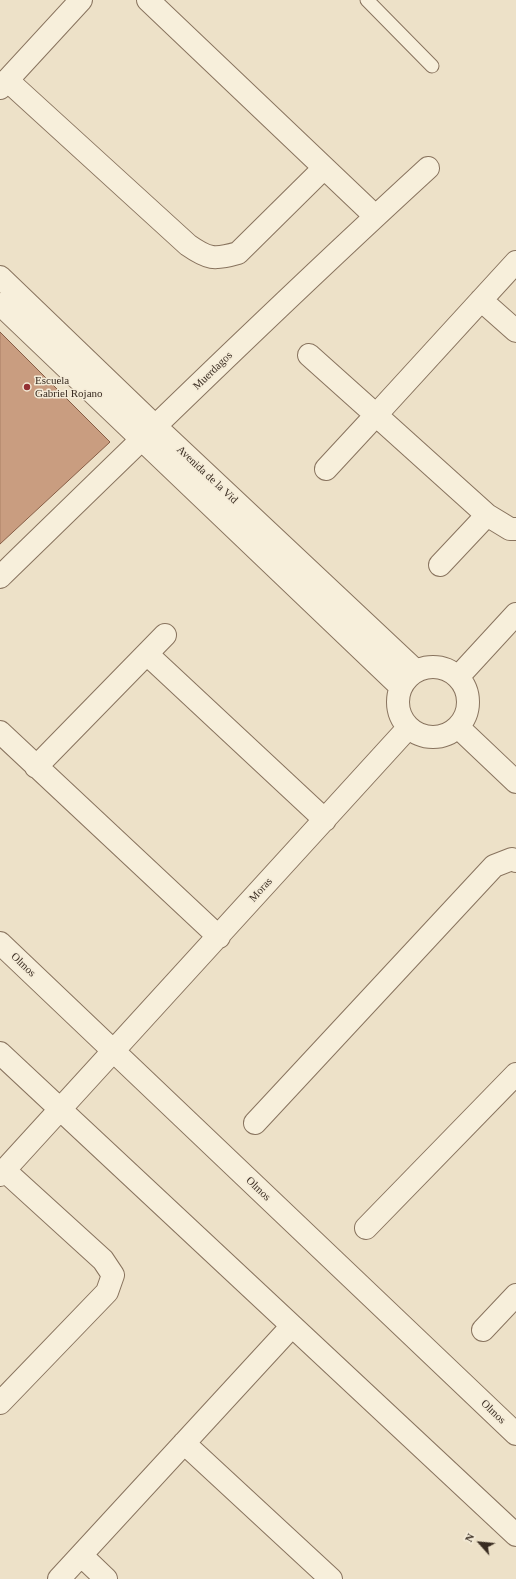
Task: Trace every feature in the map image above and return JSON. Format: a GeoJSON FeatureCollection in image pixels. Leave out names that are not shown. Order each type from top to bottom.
{"type":"FeatureCollection","features":[{"type":"Feature","properties":{"kind":"street"},"geometry":{"type":"LineString","coordinates":[[81,0],[3,84],[188,245],[204,256],[221,258],[238,253],[324,168]]}},
{"type":"Feature","properties":{"kind":"street"},"geometry":{"type":"LineString","coordinates":[[148,0],[375,216]]}},
{"type":"Feature","properties":{"kind":"street","name":"Muerdagos"},"geometry":{"type":"LineString","coordinates":[[0,577],[375,216],[428,168]]}},
{"type":"Feature","properties":{"kind":"street"},"geometry":{"type":"LineString","coordinates":[[326,469],[516,262]]}},
{"type":"Feature","properties":{"kind":"street","name":"Avenida de la Vid"},"geometry":{"type":"LineString","coordinates":[[0,278],[148,433],[401,687]]}},
{"type":"Feature","properties":{"kind":"street"},"geometry":{"type":"LineString","coordinates":[[481,300],[516,331]]}},
{"type":"Feature","properties":{"kind":"street","name":"Avenida de la Vid"},"geometry":{"type":"LineString","coordinates":[[0,304],[416,671]]}},
{"type":"Feature","properties":{"kind":"street"},"geometry":{"type":"LineString","coordinates":[[309,354],[487,515],[510,530],[516,529]]}},
{"type":"Feature","properties":{"kind":"street"},"geometry":{"type":"LineString","coordinates":[[440,565],[487,515]]}},
{"type":"Feature","properties":{"kind":"street"},"geometry":{"type":"LineString","coordinates":[[458,677],[516,614]]}},
{"type":"Feature","properties":{"kind":"street"},"geometry":{"type":"LineString","coordinates":[[36,767],[165,635]]}},
{"type":"Feature","properties":{"kind":"street"},"geometry":{"type":"LineString","coordinates":[[147,654],[325,820]]}},
{"type":"Feature","properties":{"kind":"street"},"geometry":{"type":"LineString","coordinates":[[427,667],[438,667],[458,677],[468,696],[468,708],[465,718],[458,727],[449,734],[433,738],[417,735],[408,728],[398,709],[398,698],[401,687],[407,678],[416,671],[427,667]]}},
{"type":"Feature","properties":{"kind":"street"},"geometry":{"type":"LineString","coordinates":[[458,727],[516,782]]}},
{"type":"Feature","properties":{"kind":"street","name":"Moras"},"geometry":{"type":"LineString","coordinates":[[2,1173],[408,728]]}},
{"type":"Feature","properties":{"kind":"street"},"geometry":{"type":"LineString","coordinates":[[0,732],[219,936]]}},
{"type":"Feature","properties":{"kind":"street"},"geometry":{"type":"LineString","coordinates":[[255,1123],[494,866],[512,859],[516,861]]}},
{"type":"Feature","properties":{"kind":"street","name":"Olmos"},"geometry":{"type":"LineString","coordinates":[[0,943],[516,1434]]}},
{"type":"Feature","properties":{"kind":"street"},"geometry":{"type":"LineString","coordinates":[[0,1053],[516,1535]]}},
{"type":"Feature","properties":{"kind":"street"},"geometry":{"type":"LineString","coordinates":[[366,1228],[516,1074]]}},
{"type":"Feature","properties":{"kind":"street"},"geometry":{"type":"LineString","coordinates":[[0,1403],[107,1292],[113,1275],[103,1260],[2,1173]]}},
{"type":"Feature","properties":{"kind":"street"},"geometry":{"type":"LineString","coordinates":[[483,1330],[516,1295]]}},
{"type":"Feature","properties":{"kind":"street"},"geometry":{"type":"LineString","coordinates":[[59,1579],[292,1326]]}},
{"type":"Feature","properties":{"kind":"street"},"geometry":{"type":"LineString","coordinates":[[184,1443],[331,1579]]}},
{"type":"Feature","properties":{"kind":"street"},"geometry":{"type":"LineString","coordinates":[[81,1555],[106,1579]]}},
{"type":"Feature","properties":{"kind":"lane"},"geometry":{"type":"LineString","coordinates":[[366,0],[432,66]]}},
{"type":"Feature","properties":{"kind":"building","name":"Escuela Gabriel Rojano"},"geometry":{"type":"Polygon","coordinates":[[[0,332],[110,442],[0,544],[0,332]]]}},
{"type":"Feature","properties":{"kind":"place","name":"Escuela Gabriel Rojano"},"geometry":{"type":"Point","coordinates":[27,387]}}]}
